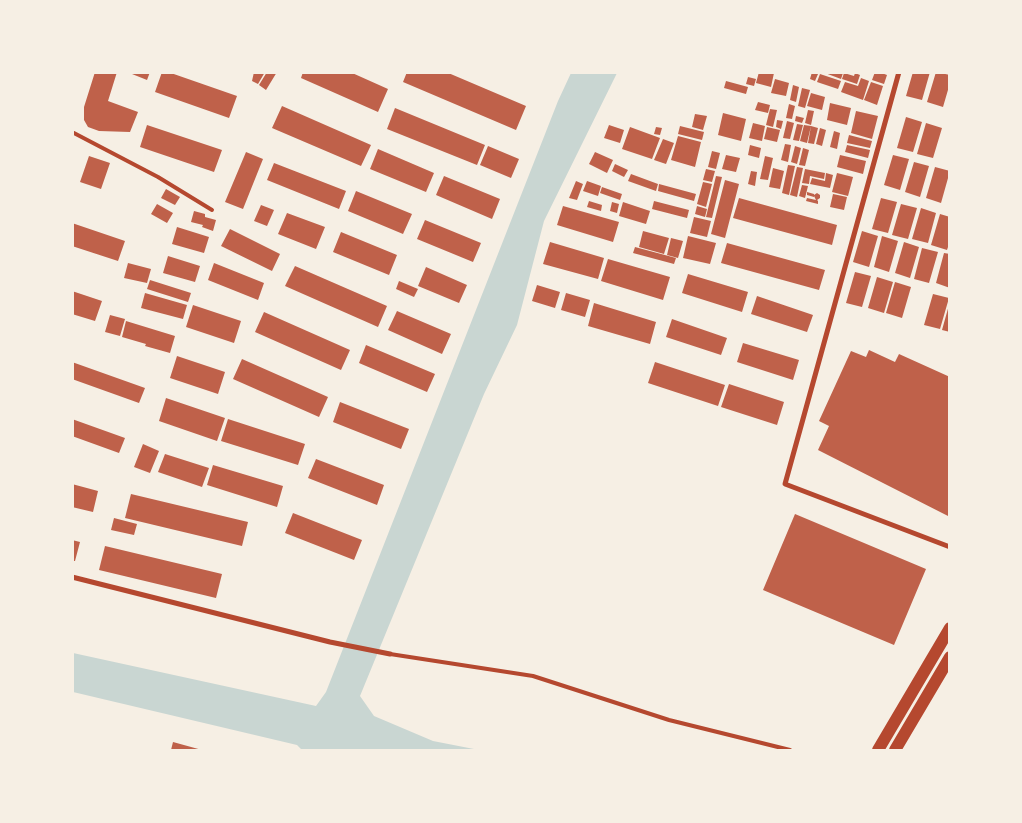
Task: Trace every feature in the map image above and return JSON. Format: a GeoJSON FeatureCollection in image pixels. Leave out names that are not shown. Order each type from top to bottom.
{"type":"FeatureCollection","features":[{"type":"Feature","properties":{"kind":"main road"},"geometry":{"type":"LineString","coordinates":[[878,750],[950,628]]}},
{"type":"Feature","properties":{"kind":"main road"},"geometry":{"type":"LineString","coordinates":[[895,750],[950,657]]}},
{"type":"Feature","properties":{"kind":"street"},"geometry":{"type":"LineString","coordinates":[[899,72],[785,484],[950,547]]}},
{"type":"Feature","properties":{"kind":"street"},"geometry":{"type":"LineString","coordinates":[[72,577],[330,642],[390,654]]}},
{"type":"Feature","properties":{"kind":"lane"},"geometry":{"type":"LineString","coordinates":[[72,132],[158,177],[212,210]]}},
{"type":"Feature","properties":{"kind":"lane"},"geometry":{"type":"LineString","coordinates":[[390,654],[533,676],[669,720],[790,750]]}},
{"type":"Feature","properties":{"kind":"shaded area"},"geometry":{"type":"Polygon","coordinates":[[[571,73],[617,73],[544,221],[517,325],[484,394],[360,696],[374,716],[433,741],[479,750],[302,750],[297,745],[73,692],[73,653],[316,706],[326,692],[558,101],[571,73]]]}},
{"type":"Feature","properties":{"kind":"building"},"geometry":{"type":"Polygon","coordinates":[[[95,72],[117,72],[108,101],[138,112],[130,132],[99,131],[88,127],[84,120],[84,107],[95,72]]]}},
{"type":"Feature","properties":{"kind":"building"},"geometry":{"type":"Polygon","coordinates":[[[127,72],[150,72],[147,80],[127,72]]]}},
{"type":"Feature","properties":{"kind":"building"},"geometry":{"type":"Polygon","coordinates":[[[162,72],[168,72],[237,96],[229,118],[155,92],[162,72]]]}},
{"type":"Feature","properties":{"kind":"building"},"geometry":{"type":"Polygon","coordinates":[[[254,72],[265,72],[258,84],[252,81],[254,72]]]}},
{"type":"Feature","properties":{"kind":"building"},"geometry":{"type":"Polygon","coordinates":[[[267,72],[277,72],[266,90],[259,85],[267,72]]]}},
{"type":"Feature","properties":{"kind":"building"},"geometry":{"type":"Polygon","coordinates":[[[303,72],[350,72],[388,89],[378,112],[301,78],[303,72]]]}},
{"type":"Feature","properties":{"kind":"building"},"geometry":{"type":"Polygon","coordinates":[[[407,72],[446,72],[526,106],[516,130],[403,82],[407,72]]]}},
{"type":"Feature","properties":{"kind":"building"},"geometry":{"type":"Polygon","coordinates":[[[759,72],[774,73],[771,87],[756,83],[759,72]]]}},
{"type":"Feature","properties":{"kind":"building"},"geometry":{"type":"Polygon","coordinates":[[[812,72],[818,74],[815,81],[810,79],[812,72]]]}},
{"type":"Feature","properties":{"kind":"building"},"geometry":{"type":"Polygon","coordinates":[[[875,72],[887,75],[884,84],[872,80],[875,72]]]}},
{"type":"Feature","properties":{"kind":"building"},"geometry":{"type":"Polygon","coordinates":[[[913,72],[930,72],[922,100],[906,96],[913,72]]]}},
{"type":"Feature","properties":{"kind":"building"},"geometry":{"type":"Polygon","coordinates":[[[936,72],[950,75],[950,83],[943,107],[927,102],[936,72]]]}},
{"type":"Feature","properties":{"kind":"building"},"geometry":{"type":"Polygon","coordinates":[[[825,73],[843,73],[841,79],[825,73]]]}},
{"type":"Feature","properties":{"kind":"building"},"geometry":{"type":"Polygon","coordinates":[[[844,73],[854,76],[855,73],[860,75],[857,84],[842,79],[844,73]]]}},
{"type":"Feature","properties":{"kind":"building"},"geometry":{"type":"Polygon","coordinates":[[[820,74],[841,81],[838,89],[817,82],[820,74]]]}},
{"type":"Feature","properties":{"kind":"building"},"geometry":{"type":"Polygon","coordinates":[[[748,77],[756,79],[754,86],[746,84],[748,77]]]}},
{"type":"Feature","properties":{"kind":"building"},"geometry":{"type":"Polygon","coordinates":[[[861,78],[869,81],[863,100],[841,92],[845,82],[858,86],[861,78]]]}},
{"type":"Feature","properties":{"kind":"building"},"geometry":{"type":"Polygon","coordinates":[[[775,79],[789,83],[786,96],[771,93],[775,79]]]}},
{"type":"Feature","properties":{"kind":"building"},"geometry":{"type":"Polygon","coordinates":[[[726,81],[748,87],[746,94],[724,88],[726,81]]]}},
{"type":"Feature","properties":{"kind":"building"},"geometry":{"type":"Polygon","coordinates":[[[871,82],[883,86],[877,105],[864,100],[871,82]]]}},
{"type":"Feature","properties":{"kind":"building"},"geometry":{"type":"Polygon","coordinates":[[[793,85],[799,87],[796,102],[790,100],[793,85]]]}},
{"type":"Feature","properties":{"kind":"building"},"geometry":{"type":"Polygon","coordinates":[[[802,88],[810,90],[805,108],[798,106],[802,88]]]}},
{"type":"Feature","properties":{"kind":"building"},"geometry":{"type":"Polygon","coordinates":[[[811,93],[825,97],[822,110],[807,106],[811,93]]]}},
{"type":"Feature","properties":{"kind":"building"},"geometry":{"type":"Polygon","coordinates":[[[758,102],[770,105],[768,113],[755,110],[758,102]]]}},
{"type":"Feature","properties":{"kind":"building"},"geometry":{"type":"Polygon","coordinates":[[[830,103],[851,108],[847,125],[827,120],[830,103]]]}},
{"type":"Feature","properties":{"kind":"building"},"geometry":{"type":"Polygon","coordinates":[[[789,104],[795,106],[792,119],[786,118],[789,104]]]}},
{"type":"Feature","properties":{"kind":"building"},"geometry":{"type":"Polygon","coordinates":[[[282,106],[371,145],[361,166],[272,128],[282,106]]]}},
{"type":"Feature","properties":{"kind":"building"},"geometry":{"type":"Polygon","coordinates":[[[395,108],[485,145],[477,165],[387,129],[395,108]]]}},
{"type":"Feature","properties":{"kind":"building"},"geometry":{"type":"Polygon","coordinates":[[[770,109],[777,110],[773,127],[766,125],[770,109]]]}},
{"type":"Feature","properties":{"kind":"building"},"geometry":{"type":"Polygon","coordinates":[[[808,110],[814,111],[811,125],[805,123],[808,110]]]}},
{"type":"Feature","properties":{"kind":"building"},"geometry":{"type":"Polygon","coordinates":[[[856,111],[878,116],[872,139],[851,133],[856,111]]]}},
{"type":"Feature","properties":{"kind":"building"},"geometry":{"type":"Polygon","coordinates":[[[723,113],[746,119],[741,141],[718,135],[723,113]]]}},
{"type":"Feature","properties":{"kind":"building"},"geometry":{"type":"Polygon","coordinates":[[[695,114],[707,116],[703,130],[692,127],[695,114]]]}},
{"type":"Feature","properties":{"kind":"building"},"geometry":{"type":"Polygon","coordinates":[[[796,116],[804,118],[802,123],[795,121],[796,116]]]}},
{"type":"Feature","properties":{"kind":"building"},"geometry":{"type":"Polygon","coordinates":[[[906,117],[922,122],[913,152],[897,148],[906,117]]]}},
{"type":"Feature","properties":{"kind":"building"},"geometry":{"type":"Polygon","coordinates":[[[777,120],[783,121],[781,129],[776,127],[777,120]]]}},
{"type":"Feature","properties":{"kind":"building"},"geometry":{"type":"Polygon","coordinates":[[[787,121],[794,123],[790,139],[783,138],[787,121]]]}},
{"type":"Feature","properties":{"kind":"building"},"geometry":{"type":"Polygon","coordinates":[[[753,123],[765,126],[762,141],[749,138],[753,123]]]}},
{"type":"Feature","properties":{"kind":"building"},"geometry":{"type":"Polygon","coordinates":[[[926,123],[942,128],[933,158],[917,154],[926,123]]]}},
{"type":"Feature","properties":{"kind":"building"},"geometry":{"type":"Polygon","coordinates":[[[797,124],[803,125],[799,141],[793,140],[797,124]]]}},
{"type":"Feature","properties":{"kind":"building"},"geometry":{"type":"Polygon","coordinates":[[[147,125],[222,150],[214,172],[140,147],[147,125]]]}},
{"type":"Feature","properties":{"kind":"building"},"geometry":{"type":"Polygon","coordinates":[[[609,125],[624,130],[620,143],[604,138],[609,125]]]}},
{"type":"Feature","properties":{"kind":"building"},"geometry":{"type":"Polygon","coordinates":[[[804,125],[811,126],[807,143],[800,141],[804,125]]]}},
{"type":"Feature","properties":{"kind":"building"},"geometry":{"type":"Polygon","coordinates":[[[680,126],[704,132],[702,140],[678,134],[680,126]]]}},
{"type":"Feature","properties":{"kind":"building"},"geometry":{"type":"Polygon","coordinates":[[[811,126],[818,128],[814,144],[808,143],[811,126]]]}},
{"type":"Feature","properties":{"kind":"building"},"geometry":{"type":"Polygon","coordinates":[[[630,127],[660,138],[652,159],[622,149],[630,127]]]}},
{"type":"Feature","properties":{"kind":"building"},"geometry":{"type":"Polygon","coordinates":[[[656,127],[662,128],[660,135],[654,134],[656,127]]]}},
{"type":"Feature","properties":{"kind":"building"},"geometry":{"type":"Polygon","coordinates":[[[767,127],[780,130],[777,142],[764,139],[767,127]]]}},
{"type":"Feature","properties":{"kind":"building"},"geometry":{"type":"Polygon","coordinates":[[[820,128],[826,130],[822,146],[816,144],[820,128]]]}},
{"type":"Feature","properties":{"kind":"building"},"geometry":{"type":"Polygon","coordinates":[[[834,131],[840,133],[837,149],[830,147],[834,131]]]}},
{"type":"Feature","properties":{"kind":"building"},"geometry":{"type":"Polygon","coordinates":[[[849,135],[872,141],[870,148],[847,143],[849,135]]]}},
{"type":"Feature","properties":{"kind":"building"},"geometry":{"type":"Polygon","coordinates":[[[678,136],[701,142],[695,167],[671,160],[678,136]]]}},
{"type":"Feature","properties":{"kind":"building"},"geometry":{"type":"Polygon","coordinates":[[[663,139],[674,143],[666,164],[654,160],[663,139]]]}},
{"type":"Feature","properties":{"kind":"building"},"geometry":{"type":"Polygon","coordinates":[[[785,144],[791,145],[788,162],[781,160],[785,144]]]}},
{"type":"Feature","properties":{"kind":"building"},"geometry":{"type":"Polygon","coordinates":[[[750,145],[761,148],[759,158],[748,155],[750,145]]]}},
{"type":"Feature","properties":{"kind":"building"},"geometry":{"type":"Polygon","coordinates":[[[847,145],[870,150],[868,158],[845,152],[847,145]]]}},
{"type":"Feature","properties":{"kind":"building"},"geometry":{"type":"Polygon","coordinates":[[[488,146],[519,159],[511,178],[480,165],[488,146]]]}},
{"type":"Feature","properties":{"kind":"building"},"geometry":{"type":"Polygon","coordinates":[[[795,146],[801,148],[797,164],[791,162],[795,146]]]}},
{"type":"Feature","properties":{"kind":"building"},"geometry":{"type":"Polygon","coordinates":[[[803,148],[809,150],[805,166],[799,165],[803,148]]]}},
{"type":"Feature","properties":{"kind":"building"},"geometry":{"type":"Polygon","coordinates":[[[378,149],[434,173],[426,192],[370,169],[378,149]]]}},
{"type":"Feature","properties":{"kind":"building"},"geometry":{"type":"Polygon","coordinates":[[[712,151],[720,153],[716,169],[708,167],[712,151]]]}},
{"type":"Feature","properties":{"kind":"building"},"geometry":{"type":"Polygon","coordinates":[[[246,152],[263,159],[243,209],[225,202],[246,152]]]}},
{"type":"Feature","properties":{"kind":"building"},"geometry":{"type":"Polygon","coordinates":[[[595,152],[613,160],[607,173],[589,164],[595,152]]]}},
{"type":"Feature","properties":{"kind":"building"},"geometry":{"type":"Polygon","coordinates":[[[726,155],[740,158],[736,172],[722,169],[726,155]]]}},
{"type":"Feature","properties":{"kind":"building"},"geometry":{"type":"Polygon","coordinates":[[[840,155],[866,161],[863,174],[837,167],[840,155]]]}},
{"type":"Feature","properties":{"kind":"building"},"geometry":{"type":"Polygon","coordinates":[[[893,155],[909,159],[900,190],[884,185],[893,155]]]}},
{"type":"Feature","properties":{"kind":"building"},"geometry":{"type":"Polygon","coordinates":[[[89,156],[110,163],[101,189],[80,182],[89,156]]]}},
{"type":"Feature","properties":{"kind":"building"},"geometry":{"type":"Polygon","coordinates":[[[765,156],[773,158],[768,180],[760,179],[765,156]]]}},
{"type":"Feature","properties":{"kind":"building"},"geometry":{"type":"Polygon","coordinates":[[[914,162],[929,166],[920,197],[905,192],[914,162]]]}},
{"type":"Feature","properties":{"kind":"building"},"geometry":{"type":"Polygon","coordinates":[[[274,163],[346,191],[339,209],[267,180],[274,163]]]}},
{"type":"Feature","properties":{"kind":"building"},"geometry":{"type":"Polygon","coordinates":[[[615,164],[628,170],[624,177],[612,171],[615,164]]]}},
{"type":"Feature","properties":{"kind":"building"},"geometry":{"type":"Polygon","coordinates":[[[788,165],[795,166],[789,195],[782,193],[788,165]]]}},
{"type":"Feature","properties":{"kind":"building"},"geometry":{"type":"Polygon","coordinates":[[[797,167],[803,168],[797,197],[790,195],[797,167]]]}},
{"type":"Feature","properties":{"kind":"building"},"geometry":{"type":"Polygon","coordinates":[[[935,167],[950,171],[941,203],[926,198],[935,167]]]}},
{"type":"Feature","properties":{"kind":"building"},"geometry":{"type":"Polygon","coordinates":[[[773,168],[784,171],[780,189],[769,187],[773,168]]]}},
{"type":"Feature","properties":{"kind":"building"},"geometry":{"type":"Polygon","coordinates":[[[706,169],[715,171],[712,182],[703,180],[706,169]]]}},
{"type":"Feature","properties":{"kind":"building"},"geometry":{"type":"Polygon","coordinates":[[[805,169],[825,173],[824,179],[810,176],[809,184],[802,183],[805,169]]]}},
{"type":"Feature","properties":{"kind":"building"},"geometry":{"type":"Polygon","coordinates":[[[751,171],[757,172],[755,186],[748,184],[751,171]]]}},
{"type":"Feature","properties":{"kind":"building"},"geometry":{"type":"Polygon","coordinates":[[[826,173],[833,175],[830,188],[810,184],[812,178],[825,181],[826,173]]]}},
{"type":"Feature","properties":{"kind":"building"},"geometry":{"type":"Polygon","coordinates":[[[837,173],[853,177],[848,196],[832,192],[837,173]]]}},
{"type":"Feature","properties":{"kind":"building"},"geometry":{"type":"Polygon","coordinates":[[[631,174],[658,184],[656,191],[628,181],[631,174]]]}},
{"type":"Feature","properties":{"kind":"building"},"geometry":{"type":"Polygon","coordinates":[[[444,176],[500,199],[492,219],[436,195],[444,176]]]}},
{"type":"Feature","properties":{"kind":"building"},"geometry":{"type":"Polygon","coordinates":[[[716,176],[722,177],[712,218],[706,217],[716,176]]]}},
{"type":"Feature","properties":{"kind":"building"},"geometry":{"type":"Polygon","coordinates":[[[725,180],[739,184],[725,238],[711,234],[725,180]]]}},
{"type":"Feature","properties":{"kind":"building"},"geometry":{"type":"Polygon","coordinates":[[[576,181],[583,184],[577,200],[569,198],[576,181]]]}},
{"type":"Feature","properties":{"kind":"building"},"geometry":{"type":"Polygon","coordinates":[[[587,181],[601,186],[598,196],[583,191],[587,181]]]}},
{"type":"Feature","properties":{"kind":"building"},"geometry":{"type":"Polygon","coordinates":[[[703,182],[712,184],[706,207],[697,204],[703,182]]]}},
{"type":"Feature","properties":{"kind":"building"},"geometry":{"type":"Polygon","coordinates":[[[659,184],[696,194],[694,201],[658,191],[659,184]]]}},
{"type":"Feature","properties":{"kind":"building"},"geometry":{"type":"Polygon","coordinates":[[[802,185],[808,186],[805,198],[799,196],[802,185]]]}},
{"type":"Feature","properties":{"kind":"building"},"geometry":{"type":"Polygon","coordinates":[[[602,187],[622,194],[620,200],[600,193],[602,187]]]}},
{"type":"Feature","properties":{"kind":"building"},"geometry":{"type":"Polygon","coordinates":[[[166,189],[180,197],[175,205],[161,198],[166,189]]]}},
{"type":"Feature","properties":{"kind":"building"},"geometry":{"type":"Polygon","coordinates":[[[356,191],[412,214],[403,234],[348,211],[356,191]]]}},
{"type":"Feature","properties":{"kind":"building"},"geometry":{"type":"Polygon","coordinates":[[[807,192],[820,195],[820,198],[817,200],[818,204],[806,201],[807,198],[816,200],[814,196],[807,195],[807,192]]]}},
{"type":"Feature","properties":{"kind":"building"},"geometry":{"type":"Polygon","coordinates":[[[833,194],[847,197],[844,210],[830,207],[833,194]]]}},
{"type":"Feature","properties":{"kind":"building"},"geometry":{"type":"Polygon","coordinates":[[[739,198],[837,225],[832,245],[733,218],[739,198]]]}},
{"type":"Feature","properties":{"kind":"building"},"geometry":{"type":"Polygon","coordinates":[[[881,198],[897,202],[888,233],[872,229],[881,198]]]}},
{"type":"Feature","properties":{"kind":"building"},"geometry":{"type":"Polygon","coordinates":[[[589,201],[602,205],[601,211],[587,207],[589,201]]]}},
{"type":"Feature","properties":{"kind":"building"},"geometry":{"type":"Polygon","coordinates":[[[654,201],[689,210],[687,218],[652,209],[654,201]]]}},
{"type":"Feature","properties":{"kind":"building"},"geometry":{"type":"Polygon","coordinates":[[[612,202],[619,204],[617,213],[610,211],[612,202]]]}},
{"type":"Feature","properties":{"kind":"building"},"geometry":{"type":"Polygon","coordinates":[[[623,202],[650,211],[646,224],[619,216],[623,202]]]}},
{"type":"Feature","properties":{"kind":"building"},"geometry":{"type":"Polygon","coordinates":[[[157,204],[173,213],[167,223],[151,214],[157,204]]]}},
{"type":"Feature","properties":{"kind":"building"},"geometry":{"type":"Polygon","coordinates":[[[901,204],[917,208],[908,239],[892,235],[901,204]]]}},
{"type":"Feature","properties":{"kind":"building"},"geometry":{"type":"Polygon","coordinates":[[[261,205],[274,210],[267,226],[254,221],[261,205]]]}},
{"type":"Feature","properties":{"kind":"building"},"geometry":{"type":"Polygon","coordinates":[[[563,206],[619,222],[613,242],[557,225],[563,206]]]}},
{"type":"Feature","properties":{"kind":"building"},"geometry":{"type":"Polygon","coordinates":[[[697,206],[707,209],[705,217],[695,214],[697,206]]]}},
{"type":"Feature","properties":{"kind":"building"},"geometry":{"type":"Polygon","coordinates":[[[921,208],[936,213],[928,243],[912,239],[921,208]]]}},
{"type":"Feature","properties":{"kind":"building"},"geometry":{"type":"Polygon","coordinates":[[[194,211],[216,220],[213,231],[202,227],[203,225],[191,222],[194,211]]]}},
{"type":"Feature","properties":{"kind":"building"},"geometry":{"type":"Polygon","coordinates":[[[287,213],[325,227],[316,249],[278,234],[287,213]]]}},
{"type":"Feature","properties":{"kind":"building"},"geometry":{"type":"Polygon","coordinates":[[[940,214],[950,217],[950,241],[947,250],[931,245],[940,214]]]}},
{"type":"Feature","properties":{"kind":"building"},"geometry":{"type":"Polygon","coordinates":[[[694,217],[711,221],[707,237],[690,233],[694,217]]]}},
{"type":"Feature","properties":{"kind":"building"},"geometry":{"type":"Polygon","coordinates":[[[425,220],[481,243],[473,262],[417,239],[425,220]]]}},
{"type":"Feature","properties":{"kind":"building"},"geometry":{"type":"Polygon","coordinates":[[[72,223],[125,241],[118,261],[72,246],[72,223]]]}},
{"type":"Feature","properties":{"kind":"building"},"geometry":{"type":"Polygon","coordinates":[[[177,227],[209,237],[204,253],[172,244],[177,227]]]}},
{"type":"Feature","properties":{"kind":"building"},"geometry":{"type":"Polygon","coordinates":[[[230,229],[280,254],[272,271],[221,246],[230,229]]]}},
{"type":"Feature","properties":{"kind":"building"},"geometry":{"type":"Polygon","coordinates":[[[643,231],[669,238],[664,254],[639,247],[643,231]]]}},
{"type":"Feature","properties":{"kind":"building"},"geometry":{"type":"Polygon","coordinates":[[[862,231],[878,236],[869,267],[853,262],[862,231]]]}},
{"type":"Feature","properties":{"kind":"building"},"geometry":{"type":"Polygon","coordinates":[[[341,232],[397,255],[389,275],[333,252],[341,232]]]}},
{"type":"Feature","properties":{"kind":"building"},"geometry":{"type":"Polygon","coordinates":[[[688,236],[716,243],[710,264],[683,258],[688,236]]]}},
{"type":"Feature","properties":{"kind":"building"},"geometry":{"type":"Polygon","coordinates":[[[882,236],[898,241],[889,272],[874,267],[882,236]]]}},
{"type":"Feature","properties":{"kind":"building"},"geometry":{"type":"Polygon","coordinates":[[[671,238],[683,241],[678,258],[667,255],[671,238]]]}},
{"type":"Feature","properties":{"kind":"building"},"geometry":{"type":"Polygon","coordinates":[[[550,242],[604,258],[598,279],[543,264],[550,242]]]}},
{"type":"Feature","properties":{"kind":"building"},"geometry":{"type":"Polygon","coordinates":[[[904,242],[919,247],[910,278],[895,273],[904,242]]]}},
{"type":"Feature","properties":{"kind":"building"},"geometry":{"type":"Polygon","coordinates":[[[727,243],[825,270],[819,290],[721,263],[727,243]]]}},
{"type":"Feature","properties":{"kind":"building"},"geometry":{"type":"Polygon","coordinates":[[[635,247],[676,258],[674,264],[633,253],[635,247]]]}},
{"type":"Feature","properties":{"kind":"building"},"geometry":{"type":"Polygon","coordinates":[[[922,248],[938,252],[929,283],[914,279],[922,248]]]}},
{"type":"Feature","properties":{"kind":"building"},"geometry":{"type":"Polygon","coordinates":[[[944,253],[950,254],[950,288],[936,283],[944,253]]]}},
{"type":"Feature","properties":{"kind":"building"},"geometry":{"type":"Polygon","coordinates":[[[168,256],[200,266],[195,282],[163,273],[168,256]]]}},
{"type":"Feature","properties":{"kind":"building"},"geometry":{"type":"Polygon","coordinates":[[[608,259],[670,277],[663,300],[601,281],[608,259]]]}},
{"type":"Feature","properties":{"kind":"building"},"geometry":{"type":"Polygon","coordinates":[[[128,263],[151,269],[147,283],[124,278],[128,263]]]}},
{"type":"Feature","properties":{"kind":"building"},"geometry":{"type":"Polygon","coordinates":[[[214,263],[264,283],[258,300],[208,280],[214,263]]]}},
{"type":"Feature","properties":{"kind":"building"},"geometry":{"type":"Polygon","coordinates":[[[295,266],[387,306],[378,327],[285,286],[295,266]]]}},
{"type":"Feature","properties":{"kind":"building"},"geometry":{"type":"Polygon","coordinates":[[[426,267],[467,285],[459,303],[418,286],[426,267]]]}},
{"type":"Feature","properties":{"kind":"building"},"geometry":{"type":"Polygon","coordinates":[[[855,272],[871,276],[862,307],[846,303],[855,272]]]}},
{"type":"Feature","properties":{"kind":"building"},"geometry":{"type":"Polygon","coordinates":[[[688,274],[748,292],[742,312],[682,293],[688,274]]]}},
{"type":"Feature","properties":{"kind":"building"},"geometry":{"type":"Polygon","coordinates":[[[877,277],[893,282],[884,313],[868,308],[877,277]]]}},
{"type":"Feature","properties":{"kind":"building"},"geometry":{"type":"Polygon","coordinates":[[[150,280],[191,293],[188,302],[147,289],[150,280]]]}},
{"type":"Feature","properties":{"kind":"building"},"geometry":{"type":"Polygon","coordinates":[[[399,281],[418,289],[414,297],[396,289],[399,281]]]}},
{"type":"Feature","properties":{"kind":"building"},"geometry":{"type":"Polygon","coordinates":[[[895,282],[911,287],[902,318],[886,313],[895,282]]]}},
{"type":"Feature","properties":{"kind":"building"},"geometry":{"type":"Polygon","coordinates":[[[537,285],[560,292],[555,308],[532,301],[537,285]]]}},
{"type":"Feature","properties":{"kind":"building"},"geometry":{"type":"Polygon","coordinates":[[[72,291],[102,301],[95,321],[72,314],[72,291]]]}},
{"type":"Feature","properties":{"kind":"building"},"geometry":{"type":"Polygon","coordinates":[[[145,293],[187,305],[183,319],[141,308],[145,293]]]}},
{"type":"Feature","properties":{"kind":"building"},"geometry":{"type":"Polygon","coordinates":[[[566,293],[590,300],[585,317],[561,310],[566,293]]]}},
{"type":"Feature","properties":{"kind":"building"},"geometry":{"type":"Polygon","coordinates":[[[933,294],[949,298],[940,329],[924,325],[933,294]]]}},
{"type":"Feature","properties":{"kind":"building"},"geometry":{"type":"Polygon","coordinates":[[[757,296],[813,315],[807,332],[751,314],[757,296]]]}},
{"type":"Feature","properties":{"kind":"building"},"geometry":{"type":"Polygon","coordinates":[[[594,303],[656,322],[650,344],[588,326],[594,303]]]}},
{"type":"Feature","properties":{"kind":"building"},"geometry":{"type":"Polygon","coordinates":[[[193,305],[241,321],[234,343],[186,327],[193,305]]]}},
{"type":"Feature","properties":{"kind":"building"},"geometry":{"type":"Polygon","coordinates":[[[950,305],[950,332],[942,330],[950,305]]]}},
{"type":"Feature","properties":{"kind":"building"},"geometry":{"type":"Polygon","coordinates":[[[397,311],[451,334],[442,354],[388,330],[397,311]]]}},
{"type":"Feature","properties":{"kind":"building"},"geometry":{"type":"Polygon","coordinates":[[[264,312],[350,350],[341,370],[255,332],[264,312]]]}},
{"type":"Feature","properties":{"kind":"building"},"geometry":{"type":"Polygon","coordinates":[[[110,315],[125,319],[120,336],[105,332],[110,315]]]}},
{"type":"Feature","properties":{"kind":"building"},"geometry":{"type":"Polygon","coordinates":[[[672,319],[727,338],[721,355],[666,337],[672,319]]]}},
{"type":"Feature","properties":{"kind":"building"},"geometry":{"type":"Polygon","coordinates":[[[126,321],[175,336],[170,353],[122,337],[126,321]]]}},
{"type":"Feature","properties":{"kind":"building"},"geometry":{"type":"Polygon","coordinates":[[[743,343],[799,360],[793,380],[737,362],[743,343]]]}},
{"type":"Feature","properties":{"kind":"building"},"geometry":{"type":"Polygon","coordinates":[[[366,345],[435,374],[427,392],[359,363],[366,345]]]}},
{"type":"Feature","properties":{"kind":"building"},"geometry":{"type":"Polygon","coordinates":[[[869,350],[895,362],[899,354],[950,377],[950,517],[818,450],[829,426],[819,421],[851,351],[866,357],[869,350]]]}},
{"type":"Feature","properties":{"kind":"building"},"geometry":{"type":"Polygon","coordinates":[[[177,356],[225,372],[218,394],[170,378],[177,356]]]}},
{"type":"Feature","properties":{"kind":"building"},"geometry":{"type":"Polygon","coordinates":[[[242,359],[328,397],[319,417],[233,379],[242,359]]]}},
{"type":"Feature","properties":{"kind":"building"},"geometry":{"type":"Polygon","coordinates":[[[72,362],[145,388],[139,403],[72,379],[72,362]]]}},
{"type":"Feature","properties":{"kind":"building"},"geometry":{"type":"Polygon","coordinates":[[[655,362],[725,385],[718,406],[648,383],[655,362]]]}},
{"type":"Feature","properties":{"kind":"building"},"geometry":{"type":"Polygon","coordinates":[[[729,384],[784,402],[777,425],[721,407],[729,384]]]}},
{"type":"Feature","properties":{"kind":"building"},"geometry":{"type":"Polygon","coordinates":[[[166,398],[225,418],[217,441],[159,421],[166,398]]]}},
{"type":"Feature","properties":{"kind":"building"},"geometry":{"type":"Polygon","coordinates":[[[340,402],[409,429],[401,449],[333,422],[340,402]]]}},
{"type":"Feature","properties":{"kind":"building"},"geometry":{"type":"Polygon","coordinates":[[[72,419],[125,438],[119,453],[72,436],[72,419]]]}},
{"type":"Feature","properties":{"kind":"building"},"geometry":{"type":"Polygon","coordinates":[[[228,419],[305,444],[298,465],[221,441],[228,419]]]}},
{"type":"Feature","properties":{"kind":"building"},"geometry":{"type":"Polygon","coordinates":[[[143,444],[159,451],[150,473],[134,467],[143,444]]]}},
{"type":"Feature","properties":{"kind":"building"},"geometry":{"type":"Polygon","coordinates":[[[165,454],[209,468],[202,487],[158,472],[165,454]]]}},
{"type":"Feature","properties":{"kind":"building"},"geometry":{"type":"Polygon","coordinates":[[[316,459],[384,485],[377,505],[308,478],[316,459]]]}},
{"type":"Feature","properties":{"kind":"building"},"geometry":{"type":"Polygon","coordinates":[[[213,465],[283,486],[277,507],[207,485],[213,465]]]}},
{"type":"Feature","properties":{"kind":"building"},"geometry":{"type":"Polygon","coordinates":[[[72,484],[98,491],[93,512],[72,507],[72,484]]]}},
{"type":"Feature","properties":{"kind":"building"},"geometry":{"type":"Polygon","coordinates":[[[131,494],[248,522],[242,546],[125,518],[131,494]]]}},
{"type":"Feature","properties":{"kind":"building"},"geometry":{"type":"Polygon","coordinates":[[[293,513],[362,540],[354,560],[285,533],[293,513]]]}},
{"type":"Feature","properties":{"kind":"building"},"geometry":{"type":"Polygon","coordinates":[[[795,514],[926,569],[894,645],[763,590],[795,514]]]}},
{"type":"Feature","properties":{"kind":"building"},"geometry":{"type":"Polygon","coordinates":[[[114,518],[137,524],[134,535],[111,530],[114,518]]]}},
{"type":"Feature","properties":{"kind":"building"},"geometry":{"type":"Polygon","coordinates":[[[72,540],[80,542],[75,561],[72,561],[72,540]]]}},
{"type":"Feature","properties":{"kind":"building"},"geometry":{"type":"Polygon","coordinates":[[[105,546],[222,574],[216,598],[99,570],[105,546]]]}},
{"type":"Feature","properties":{"kind":"building"},"geometry":{"type":"Polygon","coordinates":[[[173,742],[202,750],[171,750],[173,742]]]}}]}
